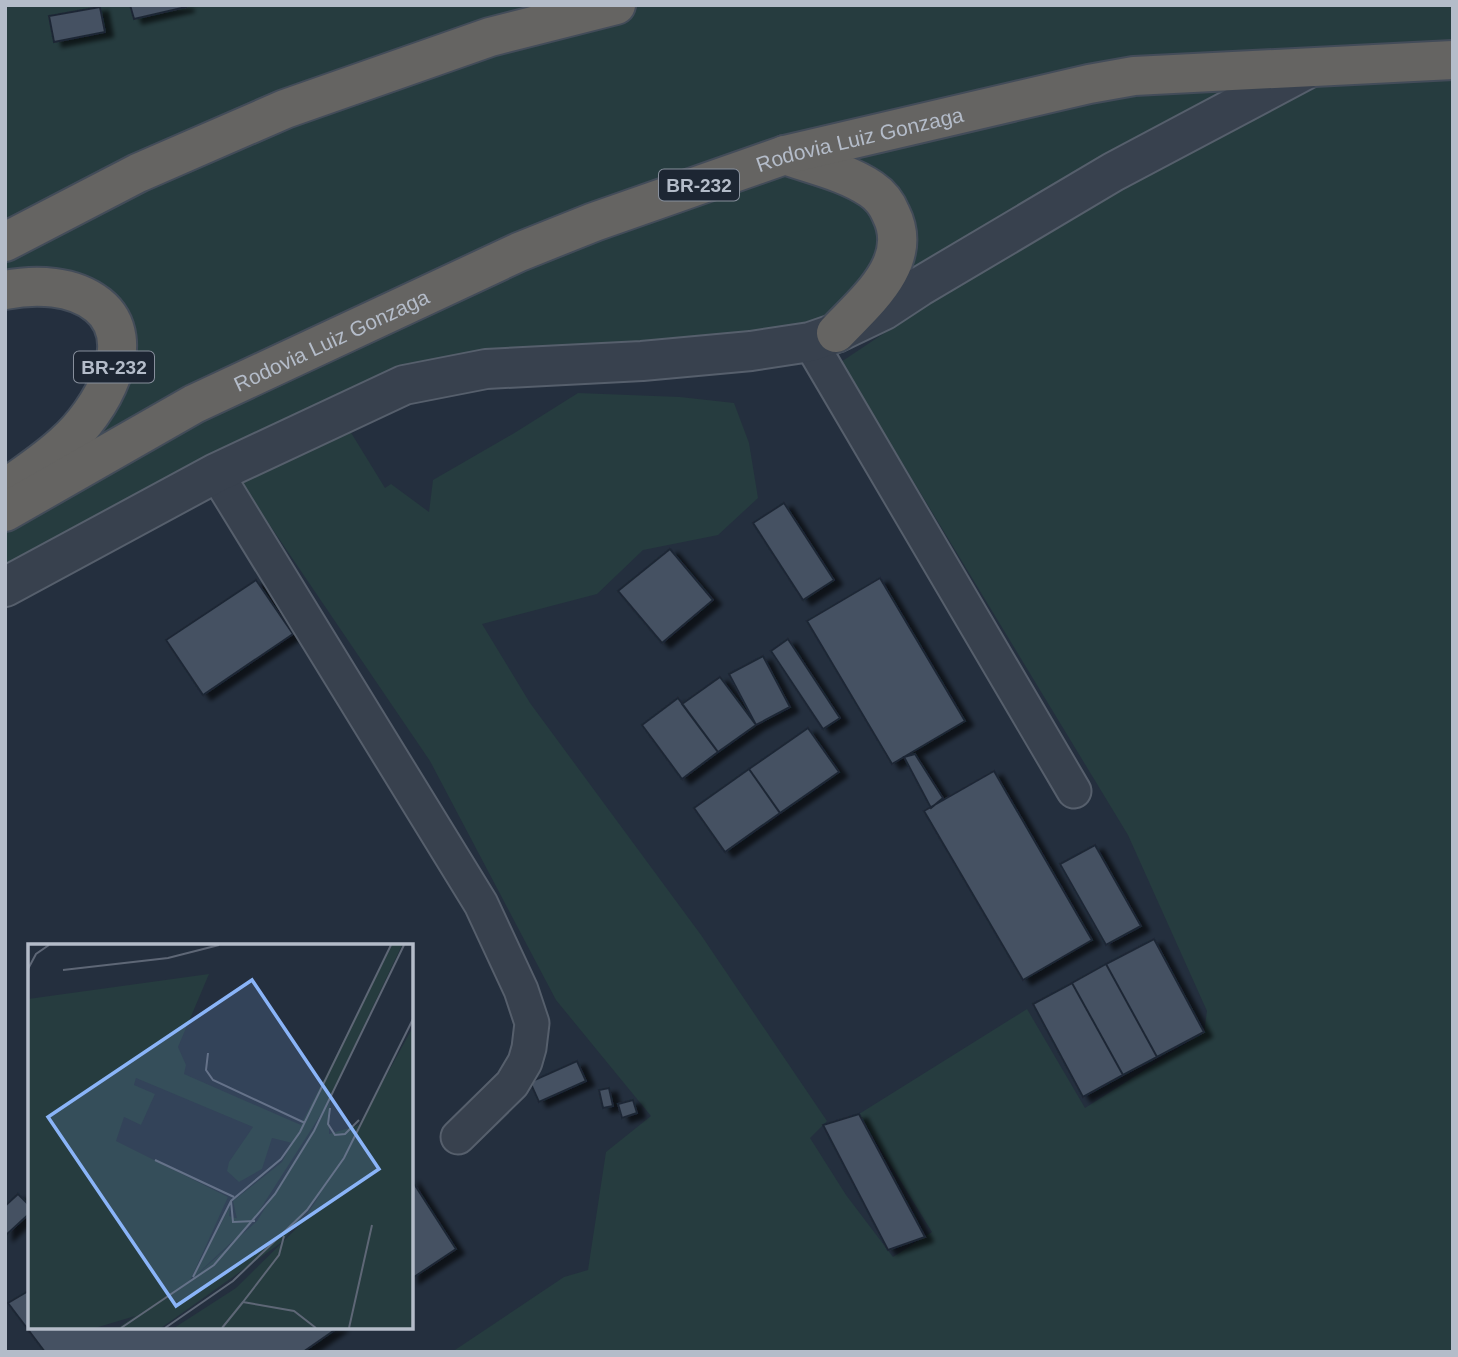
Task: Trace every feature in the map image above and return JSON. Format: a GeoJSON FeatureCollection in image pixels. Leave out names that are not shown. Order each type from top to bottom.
{"type":"FeatureCollection","features":[{"type":"Feature","properties":{"kind":"highway"},"geometry":{"type":"LineString","coordinates":[[5,242],[138,173],[285,108],[490,37],[616,5]]}},
{"type":"Feature","properties":{"kind":"highway","name":"Rodovia Luiz Gonzaga"},"geometry":{"type":"LineString","coordinates":[[5,512],[194,404],[519,252],[594,222],[785,155],[1089,84],[1134,76],[1453,60]]}},
{"type":"Feature","properties":{"kind":"highway"},"geometry":{"type":"LineString","coordinates":[[785,155],[872,189],[881,197],[895,223],[898,239],[888,274],[873,294],[823,338]]}},
{"type":"Feature","properties":{"kind":"highway","name":"BR-232"},"geometry":{"type":"LineString","coordinates":[[5,290],[49,287],[87,296],[107,312],[116,327],[119,344],[104,393],[88,417],[66,443],[5,489]]}},
{"type":"Feature","properties":{"kind":"street"},"geometry":{"type":"LineString","coordinates":[[5,587],[216,473],[404,385],[486,369],[642,361],[751,351],[823,338],[884,310],[1113,172],[1309,68]]}},
{"type":"Feature","properties":{"kind":"street"},"geometry":{"type":"LineString","coordinates":[[823,338],[1074,791]]}},
{"type":"Feature","properties":{"kind":"street"},"geometry":{"type":"LineString","coordinates":[[216,473],[481,904],[521,990],[532,1023],[525,1062],[512,1084],[458,1137]]}},
{"type":"Feature","properties":{"kind":"green space"},"geometry":{"type":"Polygon","coordinates":[[[5,5],[529,5],[5,240],[5,5]]]}},
{"type":"Feature","properties":{"kind":"green space"},"geometry":{"type":"Polygon","coordinates":[[[603,5],[1453,5],[1453,1352],[452,1352],[564,1277],[588,1270],[606,1152],[651,1116],[556,1000],[430,761],[237,477],[342,418],[385,488],[391,484],[429,512],[433,480],[578,393],[680,397],[734,403],[749,443],[758,498],[718,535],[643,550],[597,594],[482,624],[530,703],[701,935],[827,1121],[810,1138],[846,1195],[893,1257],[932,1232],[859,1114],[1027,1009],[1085,1108],[1204,1032],[1207,1011],[1128,835],[841,362],[1097,191],[1311,72],[1146,65],[779,149],[18,491],[130,337],[5,278],[5,256],[196,164],[603,5]]]}},
{"type":"Feature","properties":{"kind":"green space"},"geometry":{"type":"Polygon","coordinates":[[[1144,80],[1279,80],[862,313],[909,226],[804,156],[1144,80]]]}},
{"type":"Feature","properties":{"kind":"green space"},"geometry":{"type":"Polygon","coordinates":[[[784,168],[877,198],[888,259],[826,326],[799,335],[455,356],[5,580],[5,520],[395,319],[784,168]]]}},
{"type":"Feature","properties":{"kind":"building"},"geometry":{"type":"Polygon","coordinates":[[[130,5],[185,5],[186,7],[134,19],[130,5]]]}},
{"type":"Feature","properties":{"kind":"building"},"geometry":{"type":"Polygon","coordinates":[[[100,7],[105,32],[54,42],[49,16],[100,7]]]}},
{"type":"Feature","properties":{"kind":"building"},"geometry":{"type":"Polygon","coordinates":[[[784,503],[834,580],[803,600],[753,523],[784,503]]]}},
{"type":"Feature","properties":{"kind":"building"},"geometry":{"type":"Polygon","coordinates":[[[670,549],[713,600],[662,643],[618,591],[670,549]]]}},
{"type":"Feature","properties":{"kind":"building"},"geometry":{"type":"Polygon","coordinates":[[[880,578],[965,721],[892,764],[807,621],[880,578]]]}},
{"type":"Feature","properties":{"kind":"building"},"geometry":{"type":"Polygon","coordinates":[[[256,580],[293,634],[203,695],[166,640],[256,580]]]}},
{"type":"Feature","properties":{"kind":"building"},"geometry":{"type":"Polygon","coordinates":[[[788,639],[840,718],[823,729],[771,651],[788,639]]]}},
{"type":"Feature","properties":{"kind":"building"},"geometry":{"type":"Polygon","coordinates":[[[763,656],[790,707],[756,725],[729,674],[763,656]]]}},
{"type":"Feature","properties":{"kind":"building"},"geometry":{"type":"Polygon","coordinates":[[[720,677],[756,725],[718,752],[682,704],[720,677]]]}},
{"type":"Feature","properties":{"kind":"building"},"geometry":{"type":"Polygon","coordinates":[[[678,698],[718,752],[682,779],[642,725],[678,698]]]}},
{"type":"Feature","properties":{"kind":"building"},"geometry":{"type":"Polygon","coordinates":[[[808,728],[839,772],[780,813],[749,769],[808,728]]]}},
{"type":"Feature","properties":{"kind":"building"},"geometry":{"type":"Polygon","coordinates":[[[915,754],[943,798],[931,808],[904,757],[915,754]]]}},
{"type":"Feature","properties":{"kind":"building"},"geometry":{"type":"Polygon","coordinates":[[[749,769],[780,813],[725,852],[694,808],[749,769]]]}},
{"type":"Feature","properties":{"kind":"building"},"geometry":{"type":"Polygon","coordinates":[[[994,771],[1092,940],[1023,980],[924,811],[994,771]]]}},
{"type":"Feature","properties":{"kind":"building"},"geometry":{"type":"Polygon","coordinates":[[[1095,845],[1141,926],[1106,945],[1060,864],[1095,845]]]}},
{"type":"Feature","properties":{"kind":"building"},"geometry":{"type":"Polygon","coordinates":[[[1154,939],[1204,1032],[1157,1057],[1106,964],[1154,939]]]}},
{"type":"Feature","properties":{"kind":"building"},"geometry":{"type":"Polygon","coordinates":[[[1106,964],[1157,1057],[1123,1075],[1072,983],[1106,964]]]}},
{"type":"Feature","properties":{"kind":"building"},"geometry":{"type":"Polygon","coordinates":[[[1072,983],[1123,1075],[1083,1097],[1033,1004],[1072,983]]]}},
{"type":"Feature","properties":{"kind":"building"},"geometry":{"type":"Polygon","coordinates":[[[577,1061],[586,1081],[539,1102],[530,1082],[577,1061]]]}},
{"type":"Feature","properties":{"kind":"building"},"geometry":{"type":"Polygon","coordinates":[[[609,1088],[613,1106],[603,1108],[599,1090],[609,1088]]]}},
{"type":"Feature","properties":{"kind":"building"},"geometry":{"type":"Polygon","coordinates":[[[633,1100],[637,1113],[622,1118],[618,1104],[633,1100]]]}},
{"type":"Feature","properties":{"kind":"building"},"geometry":{"type":"Polygon","coordinates":[[[859,1114],[925,1237],[888,1250],[823,1125],[859,1114]]]}},
{"type":"Feature","properties":{"kind":"building"},"geometry":{"type":"Polygon","coordinates":[[[413,1182],[456,1249],[413,1278],[413,1182]]]}},
{"type":"Feature","properties":{"kind":"building"},"geometry":{"type":"Polygon","coordinates":[[[18,1194],[28,1204],[28,1215],[5,1236],[5,1206],[18,1194]]]}},
{"type":"Feature","properties":{"kind":"building"},"geometry":{"type":"Polygon","coordinates":[[[28,1291],[28,1329],[336,1329],[303,1352],[45,1352],[8,1303],[28,1291]]]}}]}
